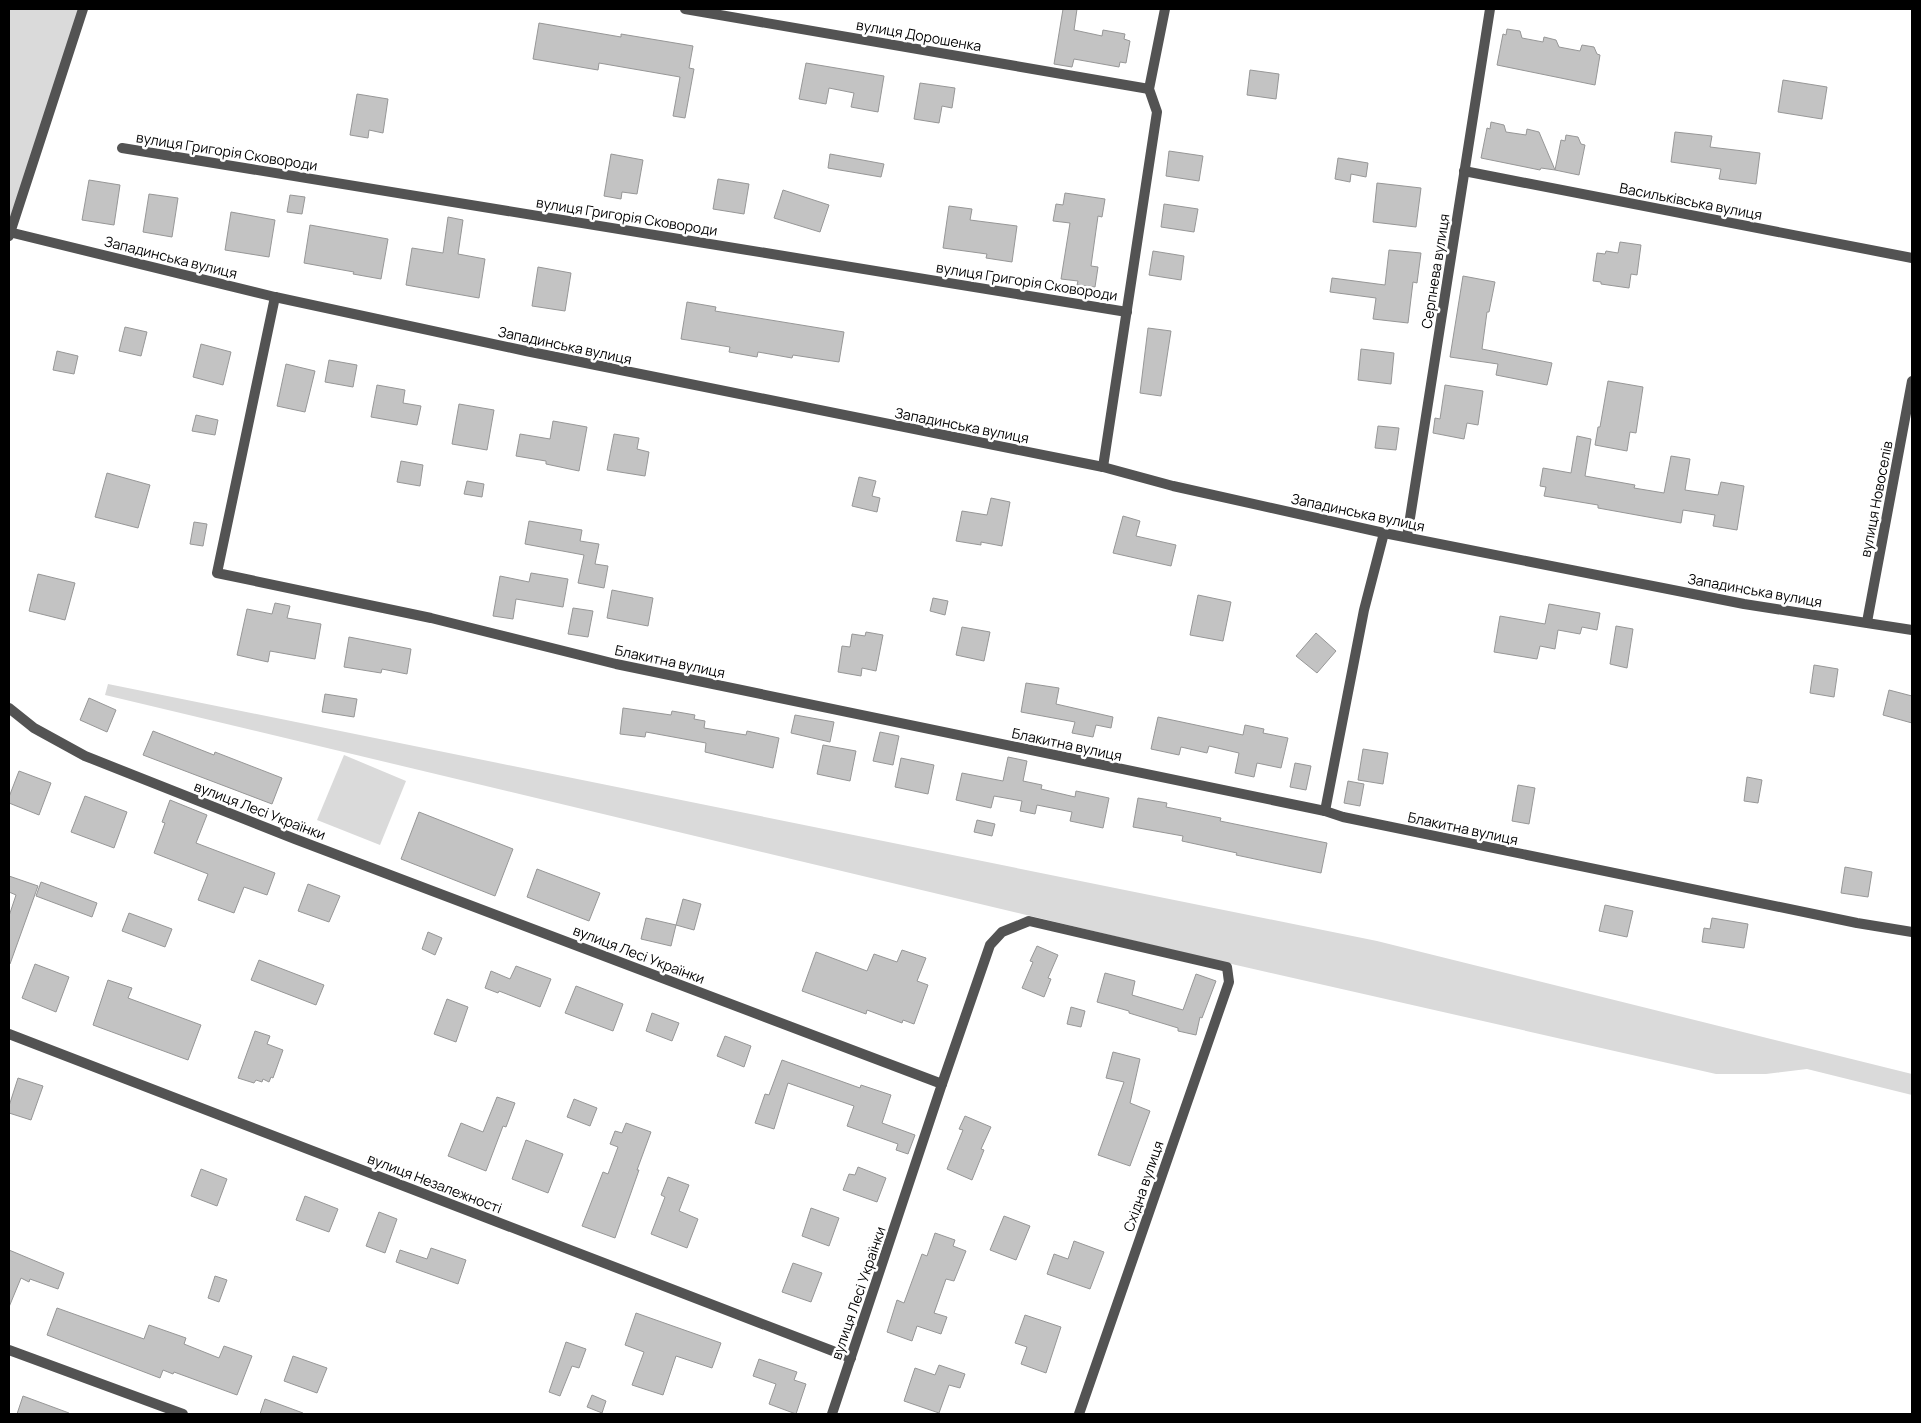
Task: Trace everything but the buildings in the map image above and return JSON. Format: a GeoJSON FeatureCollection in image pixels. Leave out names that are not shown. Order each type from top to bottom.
{"type":"FeatureCollection","features":[{"type":"Feature","properties":{"kind":"street"},"geometry":{"type":"LineString","coordinates":[[9,234],[83,9]]}},
{"type":"Feature","properties":{"kind":"street","name":"вулиця Дорошенка"},"geometry":{"type":"LineString","coordinates":[[685,9],[1149,89]]}},
{"type":"Feature","properties":{"kind":"street"},"geometry":{"type":"LineString","coordinates":[[1103,467],[1157,112],[1149,89],[1165,9]]}},
{"type":"Feature","properties":{"kind":"street","name":"Серпнева вулиця"},"geometry":{"type":"LineString","coordinates":[[1407,537],[1490,9]]}},
{"type":"Feature","properties":{"kind":"street","name":"вулиця Григорія Сковороди"},"geometry":{"type":"LineString","coordinates":[[122,148],[1127,312]]}},
{"type":"Feature","properties":{"kind":"street","name":"Васильківська вулиця"},"geometry":{"type":"LineString","coordinates":[[1464,171],[1912,258]]}},
{"type":"Feature","properties":{"kind":"street","name":"Западинська вулиця"},"geometry":{"type":"LineString","coordinates":[[9,234],[275,297],[526,351],[1103,467],[1173,486],[1384,533],[1744,604],[1912,630]]}},
{"type":"Feature","properties":{"kind":"street","name":"Блакитна вулиця"},"geometry":{"type":"LineString","coordinates":[[275,297],[217,573],[432,618],[616,664],[1372,823],[1838,919],[1912,932]]}},
{"type":"Feature","properties":{"kind":"street","name":"вулиця Новоселів"},"geometry":{"type":"LineString","coordinates":[[1867,622],[1912,381]]}},
{"type":"Feature","properties":{"kind":"street"},"geometry":{"type":"LineString","coordinates":[[1325,812],[1364,610],[1384,533]]}},
{"type":"Feature","properties":{"kind":"street","name":"вулиця Лесі Українки"},"geometry":{"type":"LineString","coordinates":[[9,708],[34,728],[84,756],[295,839],[942,1084],[832,1414]]}},
{"type":"Feature","properties":{"kind":"street","name":"Східна вулиця"},"geometry":{"type":"LineString","coordinates":[[942,1084],[990,946],[1002,932],[1029,921],[1226,967],[1229,982],[1079,1414]]}},
{"type":"Feature","properties":{"kind":"street","name":"вулиця Незалежності"},"geometry":{"type":"LineString","coordinates":[[9,1034],[851,1358]]}},
{"type":"Feature","properties":{"kind":"street"},"geometry":{"type":"LineString","coordinates":[[9,1350],[183,1414]]}},
{"type":"Feature","properties":{"kind":"shaded area"},"geometry":{"type":"Polygon","coordinates":[[[9,9],[83,9],[9,232],[9,9]]]}},
{"type":"Feature","properties":{"kind":"shaded area"},"geometry":{"type":"Polygon","coordinates":[[[108,684],[1377,941],[1912,1074],[1912,1095],[1807,1069],[1766,1074],[1716,1074],[1223,962],[105,695],[108,684]]]}},
{"type":"Feature","properties":{"kind":"shaded area"},"geometry":{"type":"Polygon","coordinates":[[[344,755],[406,781],[380,845],[317,820],[344,755]]]}}]}
